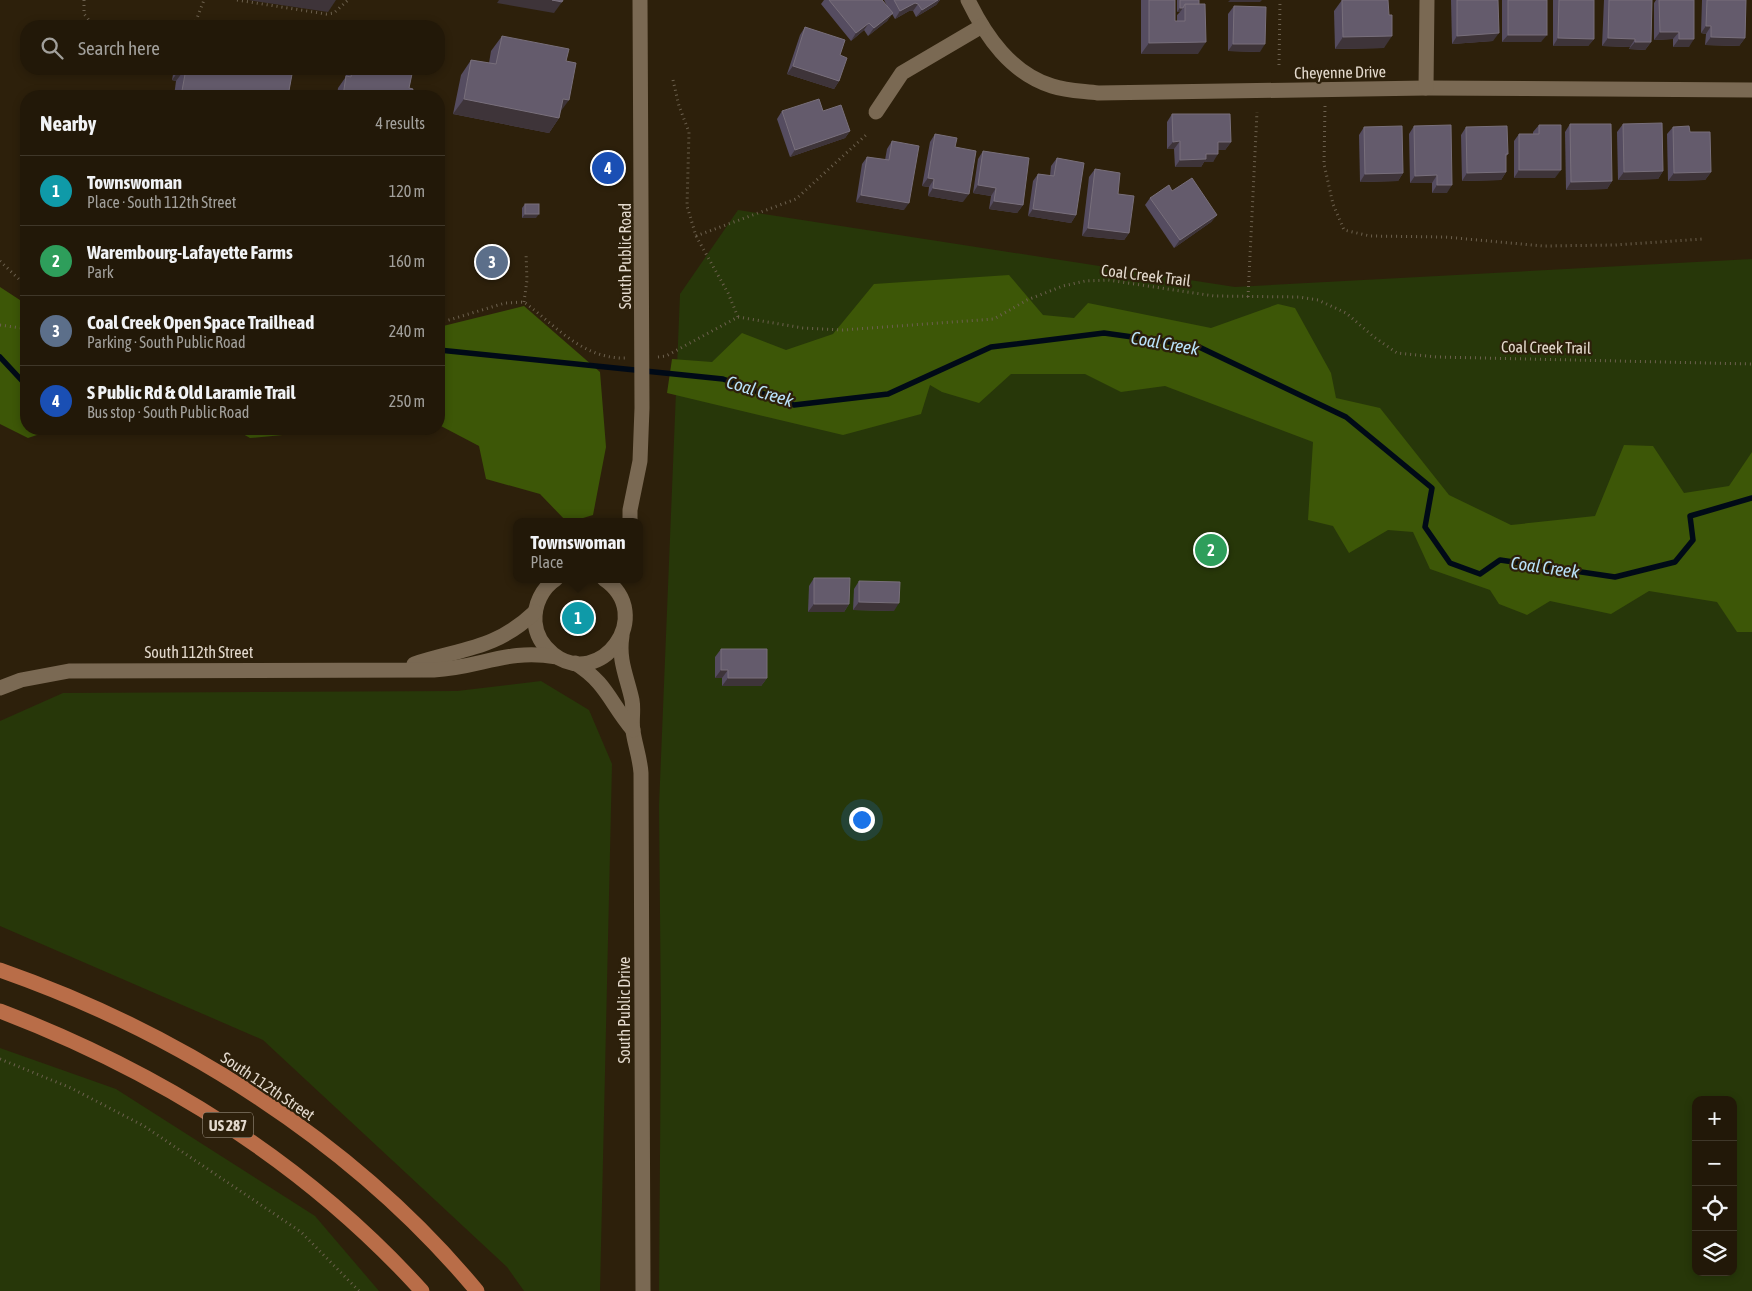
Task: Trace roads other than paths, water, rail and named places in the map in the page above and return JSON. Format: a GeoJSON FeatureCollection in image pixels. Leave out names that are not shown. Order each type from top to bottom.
{"type":"FeatureCollection","features":[{"type":"Feature","properties":{"kind":"main road"},"geometry":{"type":"LineString","coordinates":[[0,962],[45,986]]}},
{"type":"Feature","properties":{"kind":"main road","name":"South 112th Street"},"geometry":{"type":"LineString","coordinates":[[0,970],[110,1013],[174,1045],[245,1090],[356,1168],[450,1258],[477,1291]]}},
{"type":"Feature","properties":{"kind":"main road","name":"US 287"},"geometry":{"type":"LineString","coordinates":[[0,1011],[108,1057],[180,1096],[235,1129],[295,1171],[345,1214],[422,1291]]}},
{"type":"Feature","properties":{"kind":"street","name":"South Public Road"},"geometry":{"type":"LineString","coordinates":[[627,518],[640,461],[642,408],[640,0]]}},
{"type":"Feature","properties":{"kind":"street","name":"Cheyenne Drive"},"geometry":{"type":"LineString","coordinates":[[968,0],[982,26],[1004,57],[1022,71],[1052,86],[1098,93],[1426,88],[1752,90]]}},
{"type":"Feature","properties":{"kind":"street"},"geometry":{"type":"LineString","coordinates":[[1426,88],[1427,0]]}},
{"type":"Feature","properties":{"kind":"street"},"geometry":{"type":"LineString","coordinates":[[876,112],[902,73],[982,26]]}},
{"type":"Feature","properties":{"kind":"street"},"geometry":{"type":"LineString","coordinates":[[552,583],[540,596],[535,612],[538,634],[542,643],[556,657]]}},
{"type":"Feature","properties":{"kind":"street"},"geometry":{"type":"LineString","coordinates":[[609,583],[622,600]]}},
{"type":"Feature","properties":{"kind":"street"},"geometry":{"type":"LineString","coordinates":[[622,583],[622,600],[626,618],[620,651],[634,712],[632,730]]}},
{"type":"Feature","properties":{"kind":"street","name":"South 112th Street"},"geometry":{"type":"LineString","coordinates":[[400,668],[467,651],[499,639],[515,630],[535,612]]}},
{"type":"Feature","properties":{"kind":"street"},"geometry":{"type":"LineString","coordinates":[[575,663],[595,661],[604,656],[612,650],[622,636]]}},
{"type":"Feature","properties":{"kind":"street","name":"South 112th Street"},"geometry":{"type":"LineString","coordinates":[[0,688],[21,680],[69,671],[456,669],[520,654],[535,653],[575,663]]}},
{"type":"Feature","properties":{"kind":"street"},"geometry":{"type":"LineString","coordinates":[[575,663],[595,676],[603,685],[620,715],[632,730]]}},
{"type":"Feature","properties":{"kind":"street","name":"South Public Drive"},"geometry":{"type":"LineString","coordinates":[[632,730],[642,773],[643,1291]]}},
{"type":"Feature","properties":{"kind":"waterway","name":"Coal Creek"},"geometry":{"type":"LineString","coordinates":[[445,351],[723,379],[794,405],[888,394],[991,347],[1104,333],[1197,346],[1346,417],[1432,488],[1425,527],[1450,563],[1480,574],[1500,560],[1615,577],[1675,562],[1693,540],[1690,516],[1752,498]]}},
{"type":"Feature","properties":{"kind":"waterway","name":"Coal Creek"},"geometry":{"type":"LineString","coordinates":[[0,357],[20,379]]}},
{"type":"Feature","properties":{"kind":"place","name":"S Public Rd & Old Laramie Trail"},"geometry":{"type":"Point","coordinates":[608,168]}},
{"type":"Feature","properties":{"kind":"place","name":"Coal Creek Open Space Trailhead"},"geometry":{"type":"Point","coordinates":[492,262]}},
{"type":"Feature","properties":{"kind":"place","name":"Warembourg-Lafayette Farms"},"geometry":{"type":"Point","coordinates":[1211,550]}},
{"type":"Feature","properties":{"kind":"place","name":"Townswoman"},"geometry":{"type":"Point","coordinates":[578,618]}}]}
